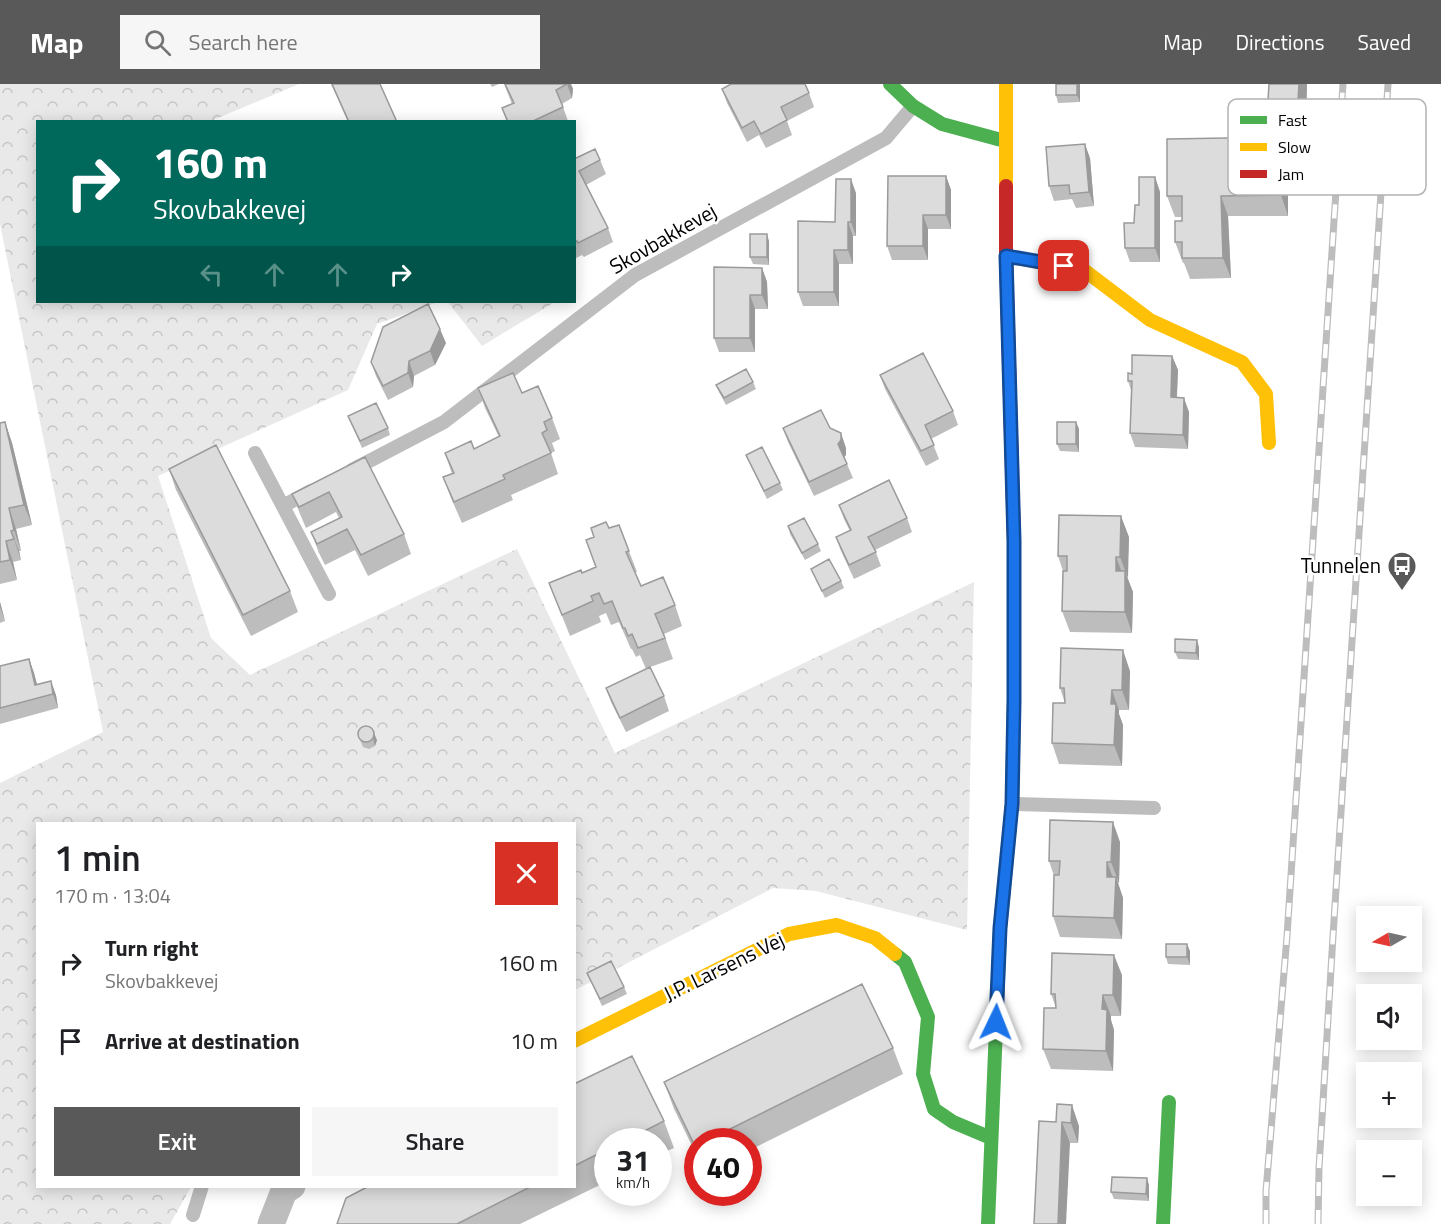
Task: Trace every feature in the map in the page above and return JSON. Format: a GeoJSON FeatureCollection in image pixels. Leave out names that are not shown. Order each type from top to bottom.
{"type":"FeatureCollection","features":[{"type":"Feature","properties":{"kind":"street"},"geometry":{"type":"LineString","coordinates":[[890,84],[913,106],[942,124],[1005,141]]}},
{"type":"Feature","properties":{"kind":"street"},"geometry":{"type":"LineString","coordinates":[[988,1224],[1000,928],[1012,804],[1014,541],[1006,256],[1006,84]]}},
{"type":"Feature","properties":{"kind":"street"},"geometry":{"type":"LineString","coordinates":[[1006,256],[1084,270],[1150,321],[1242,362],[1266,394],[1269,443]]}},
{"type":"Feature","properties":{"kind":"street","name":"J.P. Larsens Vej"},"geometry":{"type":"LineString","coordinates":[[576,1040],[789,934],[837,925],[875,938],[905,962],[917,987],[927,1017],[923,1074],[934,1109],[953,1122],[991,1138]]}},
{"type":"Feature","properties":{"kind":"street"},"geometry":{"type":"LineString","coordinates":[[1163,1224],[1169,1102]]}},
{"type":"Feature","properties":{"kind":"street"},"geometry":{"type":"LineString","coordinates":[[271,1224],[284,1191],[289,1188]]}},
{"type":"Feature","properties":{"kind":"lane","name":"Skovbakkevej"},"geometry":{"type":"LineString","coordinates":[[343,474],[444,422],[635,275],[886,138],[913,106]]}},
{"type":"Feature","properties":{"kind":"lane"},"geometry":{"type":"LineString","coordinates":[[255,453],[328,594]]}},
{"type":"Feature","properties":{"kind":"lane"},"geometry":{"type":"LineString","coordinates":[[283,506],[323,485]]}},
{"type":"Feature","properties":{"kind":"lane"},"geometry":{"type":"LineString","coordinates":[[1012,804],[1154,808]]}},
{"type":"Feature","properties":{"kind":"lane"},"geometry":{"type":"LineString","coordinates":[[193,1215],[201,1188]]}},
{"type":"Feature","properties":{"kind":"green space"},"geometry":{"type":"Polygon","coordinates":[[[0,84],[299,84],[213,120],[36,120],[36,303],[435,303],[377,324],[348,390],[158,476],[211,638],[250,675],[517,549],[615,753],[974,582],[967,930],[816,891],[773,888],[576,989],[576,822],[36,822],[36,1188],[190,1188],[170,1224],[0,1224],[0,783],[103,732],[0,224],[0,84]]]}},
{"type":"Feature","properties":{"kind":"green space"},"geometry":{"type":"Polygon","coordinates":[[[449,303],[553,303],[482,346],[449,303]]]}},
{"type":"Feature","properties":{"kind":"building"},"geometry":{"type":"Polygon","coordinates":[[[332,84],[380,84],[396,120],[348,120],[332,84]]]}},
{"type":"Feature","properties":{"kind":"building"},"geometry":{"type":"Polygon","coordinates":[[[505,84],[567,84],[556,90],[563,107],[535,120],[507,120],[502,108],[514,103],[505,84]]]}},
{"type":"Feature","properties":{"kind":"building"},"geometry":{"type":"Polygon","coordinates":[[[731,84],[805,84],[809,93],[781,107],[787,120],[761,134],[754,121],[742,128],[722,89],[731,84]]]}},
{"type":"Feature","properties":{"kind":"building"},"geometry":{"type":"Polygon","coordinates":[[[1056,84],[1077,84],[1077,95],[1056,95],[1056,84]]]}},
{"type":"Feature","properties":{"kind":"building"},"geometry":{"type":"Polygon","coordinates":[[[1269,84],[1299,84],[1298,99],[1268,99],[1269,84]]]}},
{"type":"Feature","properties":{"kind":"building"},"geometry":{"type":"Polygon","coordinates":[[[1228,138],[1228,195],[1281,195],[1221,196],[1223,258],[1182,258],[1182,242],[1175,242],[1175,221],[1182,221],[1182,196],[1167,196],[1167,139],[1228,138]]]}},
{"type":"Feature","properties":{"kind":"building"},"geometry":{"type":"Polygon","coordinates":[[[1085,144],[1089,192],[1070,194],[1069,185],[1049,186],[1046,147],[1085,144]]]}},
{"type":"Feature","properties":{"kind":"building"},"geometry":{"type":"Polygon","coordinates":[[[595,149],[600,160],[579,171],[608,228],[578,243],[576,241],[576,158],[595,149]]]}},
{"type":"Feature","properties":{"kind":"building"},"geometry":{"type":"Polygon","coordinates":[[[888,176],[946,176],[946,215],[923,215],[923,246],[887,246],[888,176]]]}},
{"type":"Feature","properties":{"kind":"building"},"geometry":{"type":"Polygon","coordinates":[[[1139,177],[1155,177],[1155,248],[1125,248],[1124,223],[1134,223],[1135,205],[1139,205],[1139,177]]]}},
{"type":"Feature","properties":{"kind":"building"},"geometry":{"type":"Polygon","coordinates":[[[836,179],[851,179],[851,222],[848,222],[848,250],[834,250],[834,292],[798,292],[798,221],[835,222],[836,179]]]}},
{"type":"Feature","properties":{"kind":"building"},"geometry":{"type":"Polygon","coordinates":[[[750,234],[767,234],[767,257],[750,257],[750,234]]]}},
{"type":"Feature","properties":{"kind":"building"},"geometry":{"type":"Polygon","coordinates":[[[714,267],[762,268],[762,295],[750,295],[750,338],[714,338],[714,267]]]}},
{"type":"Feature","properties":{"kind":"building"},"geometry":{"type":"Polygon","coordinates":[[[428,304],[440,329],[430,351],[409,361],[408,373],[383,386],[371,362],[383,327],[428,304]]]}},
{"type":"Feature","properties":{"kind":"building"},"geometry":{"type":"Polygon","coordinates":[[[923,353],[953,411],[925,425],[934,445],[921,451],[880,375],[923,353]]]}},
{"type":"Feature","properties":{"kind":"building"},"geometry":{"type":"Polygon","coordinates":[[[1132,355],[1172,356],[1171,397],[1184,398],[1183,435],[1130,433],[1132,381],[1128,381],[1128,373],[1132,374],[1132,355]]]}},
{"type":"Feature","properties":{"kind":"building"},"geometry":{"type":"Polygon","coordinates":[[[746,369],[753,382],[724,398],[716,385],[746,369]]]}},
{"type":"Feature","properties":{"kind":"building"},"geometry":{"type":"Polygon","coordinates":[[[513,373],[522,393],[538,386],[552,418],[544,422],[547,430],[542,433],[551,453],[503,475],[505,479],[454,502],[443,477],[454,473],[445,453],[471,441],[474,449],[500,436],[478,388],[513,373]]]}},
{"type":"Feature","properties":{"kind":"building"},"geometry":{"type":"Polygon","coordinates":[[[376,403],[388,428],[360,441],[348,416],[376,403]]]}},
{"type":"Feature","properties":{"kind":"building"},"geometry":{"type":"Polygon","coordinates":[[[821,410],[830,428],[841,433],[841,440],[838,444],[847,464],[809,482],[783,428],[821,410]]]}},
{"type":"Feature","properties":{"kind":"building"},"geometry":{"type":"Polygon","coordinates":[[[5,422],[24,505],[9,508],[14,539],[6,541],[10,560],[0,562],[0,423],[5,422]]]}},
{"type":"Feature","properties":{"kind":"building"},"geometry":{"type":"Polygon","coordinates":[[[1057,422],[1076,422],[1076,444],[1057,444],[1057,422]]]}},
{"type":"Feature","properties":{"kind":"building"},"geometry":{"type":"Polygon","coordinates":[[[216,445],[290,591],[243,615],[169,469],[216,445]]]}},
{"type":"Feature","properties":{"kind":"building"},"geometry":{"type":"Polygon","coordinates":[[[762,447],[780,483],[764,491],[746,455],[762,447]]]}},
{"type":"Feature","properties":{"kind":"building"},"geometry":{"type":"Polygon","coordinates":[[[365,457],[404,534],[361,555],[347,529],[317,544],[311,532],[342,517],[329,492],[299,507],[292,494],[365,457]]]}},
{"type":"Feature","properties":{"kind":"building"},"geometry":{"type":"Polygon","coordinates":[[[889,480],[907,518],[868,537],[876,552],[849,565],[836,537],[851,530],[839,505],[889,480]]]}},
{"type":"Feature","properties":{"kind":"building"},"geometry":{"type":"Polygon","coordinates":[[[1059,515],[1121,516],[1120,557],[1116,557],[1116,571],[1125,571],[1125,612],[1062,611],[1063,571],[1067,571],[1067,556],[1058,556],[1059,515]]]}},
{"type":"Feature","properties":{"kind":"building"},"geometry":{"type":"Polygon","coordinates":[[[804,518],[818,544],[802,553],[788,526],[804,518]]]}},
{"type":"Feature","properties":{"kind":"building"},"geometry":{"type":"Polygon","coordinates":[[[606,522],[609,528],[619,525],[629,551],[626,552],[641,586],[663,577],[675,605],[655,614],[665,638],[638,648],[632,634],[628,636],[623,628],[612,601],[604,604],[599,593],[591,596],[593,601],[562,615],[549,583],[581,570],[582,573],[596,567],[586,540],[594,537],[591,528],[606,522]]]}},
{"type":"Feature","properties":{"kind":"building"},"geometry":{"type":"Polygon","coordinates":[[[829,559],[841,581],[822,591],[811,569],[829,559]]]}},
{"type":"Feature","properties":{"kind":"building"},"geometry":{"type":"Polygon","coordinates":[[[1175,639],[1197,640],[1196,653],[1175,652],[1175,639]]]}},
{"type":"Feature","properties":{"kind":"building"},"geometry":{"type":"Polygon","coordinates":[[[1061,648],[1123,650],[1122,690],[1112,690],[1111,704],[1116,704],[1114,745],[1052,743],[1053,703],[1065,703],[1064,688],[1060,688],[1061,648]]]}},
{"type":"Feature","properties":{"kind":"building"},"geometry":{"type":"Polygon","coordinates":[[[29,659],[35,685],[51,681],[53,694],[0,708],[0,666],[29,659]]]}},
{"type":"Feature","properties":{"kind":"building"},"geometry":{"type":"Polygon","coordinates":[[[650,667],[664,696],[620,718],[606,688],[650,667]]]}},
{"type":"Feature","properties":{"kind":"building"},"geometry":{"type":"Polygon","coordinates":[[[366,726],[372,728],[374,734],[372,740],[366,742],[360,740],[358,734],[360,728],[366,726]]]}},
{"type":"Feature","properties":{"kind":"building"},"geometry":{"type":"Polygon","coordinates":[[[1050,820],[1113,822],[1111,862],[1107,862],[1107,877],[1116,877],[1114,918],[1053,916],[1054,875],[1059,875],[1060,861],[1049,861],[1050,820]]]}},
{"type":"Feature","properties":{"kind":"building"},"geometry":{"type":"Polygon","coordinates":[[[1166,944],[1187,944],[1187,957],[1166,957],[1166,944]]]}},
{"type":"Feature","properties":{"kind":"building"},"geometry":{"type":"Polygon","coordinates":[[[1052,953],[1114,955],[1113,995],[1103,995],[1102,1009],[1107,1010],[1106,1051],[1043,1049],[1044,1008],[1056,1008],[1055,994],[1051,994],[1052,953]]]}},
{"type":"Feature","properties":{"kind":"building"},"geometry":{"type":"Polygon","coordinates":[[[611,961],[624,987],[600,999],[587,973],[611,961]]]}},
{"type":"Feature","properties":{"kind":"building"},"geometry":{"type":"Polygon","coordinates":[[[862,984],[893,1048],[732,1128],[686,1128],[664,1082],[862,984]]]}},
{"type":"Feature","properties":{"kind":"building"},"geometry":{"type":"Polygon","coordinates":[[[632,1056],[664,1121],[650,1128],[594,1128],[594,1156],[576,1165],[576,1083],[632,1056]]]}},
{"type":"Feature","properties":{"kind":"building"},"geometry":{"type":"Polygon","coordinates":[[[1057,1104],[1072,1105],[1071,1123],[1062,1122],[1058,1224],[1034,1224],[1039,1121],[1056,1122],[1057,1104]]]}},
{"type":"Feature","properties":{"kind":"building"},"geometry":{"type":"Polygon","coordinates":[[[1112,1177],[1147,1178],[1146,1194],[1111,1192],[1112,1177]]]}},
{"type":"Feature","properties":{"kind":"building"},"geometry":{"type":"Polygon","coordinates":[[[365,1188],[528,1188],[457,1224],[337,1224],[346,1198],[365,1188]]]}},
{"type":"Feature","properties":{"kind":"railway"},"geometry":{"type":"LineString","coordinates":[[1342,99],[1343,84]]}},
{"type":"Feature","properties":{"kind":"railway"},"geometry":{"type":"LineString","coordinates":[[1387,99],[1388,84]]}},
{"type":"Feature","properties":{"kind":"railway"},"geometry":{"type":"LineString","coordinates":[[1266,1224],[1266,1191],[1287,936],[1336,195]]}},
{"type":"Feature","properties":{"kind":"railway"},"geometry":{"type":"LineString","coordinates":[[1318,1224],[1319,1168],[1333,936],[1381,195]]}},
{"type":"Feature","properties":{"kind":"traffic: fast"},"geometry":{"type":"LineString","coordinates":[[890,84],[913,106],[942,124],[1005,141]]}},
{"type":"Feature","properties":{"kind":"traffic: fast"},"geometry":{"type":"LineString","coordinates":[[988,1224],[1000,929],[1012,804],[1014,700]]}},
{"type":"Feature","properties":{"kind":"traffic: fast"},"geometry":{"type":"LineString","coordinates":[[895,954],[905,962],[928,1017],[923,1074],[934,1109],[953,1122],[991,1138]]}},
{"type":"Feature","properties":{"kind":"traffic: fast"},"geometry":{"type":"LineString","coordinates":[[1163,1224],[1169,1102]]}},
{"type":"Feature","properties":{"kind":"traffic: slow"},"geometry":{"type":"LineString","coordinates":[[1006,84],[1006,186]]}},
{"type":"Feature","properties":{"kind":"traffic: slow"},"geometry":{"type":"LineString","coordinates":[[1006,256],[1084,270],[1150,320],[1242,362],[1266,394],[1269,443]]}},
{"type":"Feature","properties":{"kind":"traffic: slow"},"geometry":{"type":"LineString","coordinates":[[576,1040],[789,934],[837,925],[875,938],[895,954]]}},
{"type":"Feature","properties":{"kind":"traffic: jam"},"geometry":{"type":"LineString","coordinates":[[1006,186],[1014,541],[1014,700]]}},
{"type":"Feature","properties":{"kind":"place","name":"Tunnelen"},"geometry":{"type":"Point","coordinates":[1402,592]}},
{"type":"Feature","properties":{"kind":"route"},"geometry":{"type":"LineString","coordinates":[[996,1022],[1000,928],[1012,804],[1014,701],[1014,541],[1006,256],[1064,266]]}}]}
